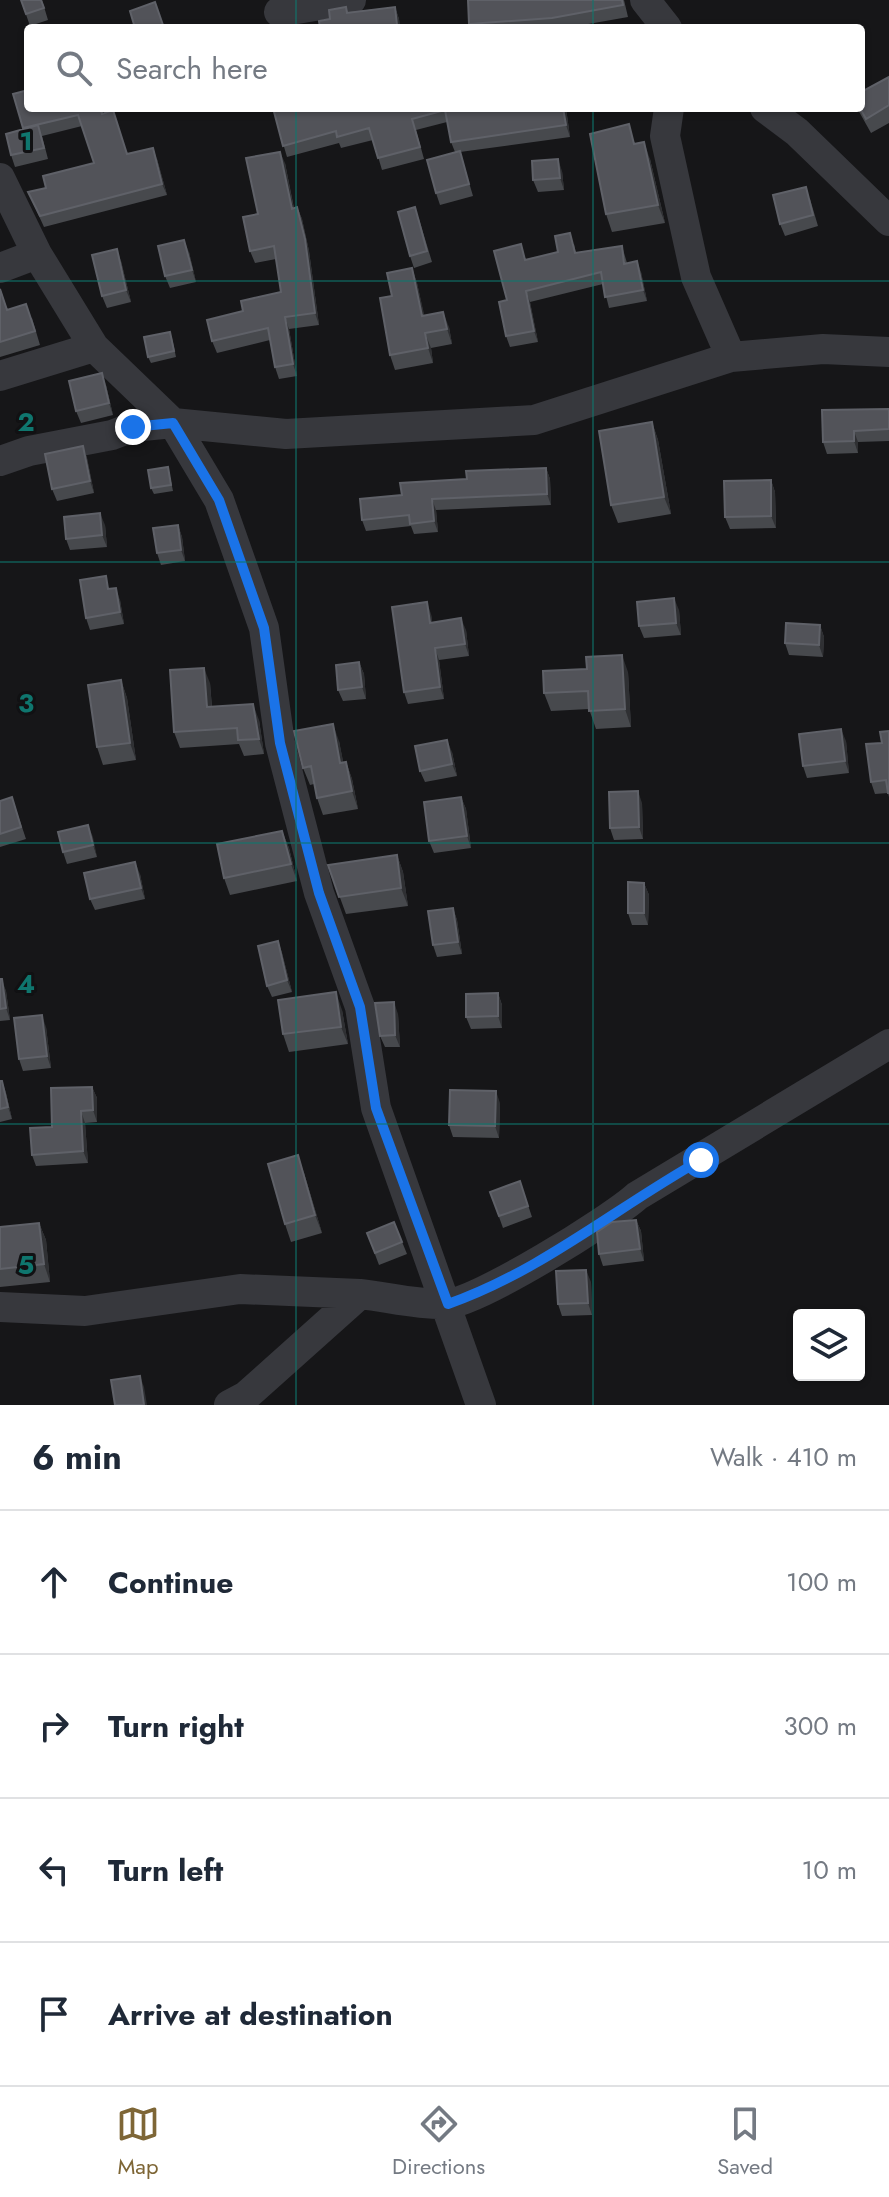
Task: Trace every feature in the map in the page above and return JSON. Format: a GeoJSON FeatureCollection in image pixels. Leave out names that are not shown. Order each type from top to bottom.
{"type":"FeatureCollection","features":[{"type":"Feature","properties":{"kind":"street"},"geometry":{"type":"LineString","coordinates":[[279,13],[351,0]]}},
{"type":"Feature","properties":{"kind":"street"},"geometry":{"type":"LineString","coordinates":[[645,0],[664,24]]}},
{"type":"Feature","properties":{"kind":"street"},"geometry":{"type":"LineString","coordinates":[[668,112],[665,136],[696,277],[731,357]]}},
{"type":"Feature","properties":{"kind":"street"},"geometry":{"type":"LineString","coordinates":[[770,112],[797,132],[889,221]]}},
{"type":"Feature","properties":{"kind":"street"},"geometry":{"type":"LineString","coordinates":[[0,178],[37,254],[94,347],[173,423],[219,500],[264,628],[280,743],[319,893],[360,1007],[376,1108],[448,1304],[481,1405]]}},
{"type":"Feature","properties":{"kind":"street"},"geometry":{"type":"LineString","coordinates":[[0,268],[37,254]]}},
{"type":"Feature","properties":{"kind":"street"},"geometry":{"type":"LineString","coordinates":[[0,376],[94,347]]}},
{"type":"Feature","properties":{"kind":"street"},"geometry":{"type":"LineString","coordinates":[[0,461],[29,451],[112,435],[133,427],[173,423],[286,434],[534,420],[731,357],[823,349],[889,352]]}},
{"type":"Feature","properties":{"kind":"street"},"geometry":{"type":"LineString","coordinates":[[0,1307],[85,1311],[240,1289],[360,1294],[448,1304],[480,1293],[617,1215],[637,1196],[889,1044]]}},
{"type":"Feature","properties":{"kind":"street"},"geometry":{"type":"LineString","coordinates":[[229,1405],[246,1396],[360,1294]]}},
{"type":"Feature","properties":{"kind":"building"},"geometry":{"type":"Polygon","coordinates":[[[21,0],[41,0],[44,8],[26,14],[21,0]]]}},
{"type":"Feature","properties":{"kind":"building"},"geometry":{"type":"Polygon","coordinates":[[[468,0],[622,0],[623,5],[552,18],[469,24],[468,0]]]}},
{"type":"Feature","properties":{"kind":"building"},"geometry":{"type":"Polygon","coordinates":[[[155,2],[163,24],[134,24],[130,11],[155,2]]]}},
{"type":"Feature","properties":{"kind":"building"},"geometry":{"type":"Polygon","coordinates":[[[346,7],[347,13],[395,7],[397,24],[319,24],[319,21],[330,19],[329,10],[346,7]]]}},
{"type":"Feature","properties":{"kind":"building"},"geometry":{"type":"Polygon","coordinates":[[[889,77],[889,105],[866,119],[862,112],[865,112],[865,90],[889,77]]]}},
{"type":"Feature","properties":{"kind":"building"},"geometry":{"type":"Polygon","coordinates":[[[24,91],[24,112],[114,112],[127,154],[153,148],[162,184],[40,216],[28,192],[46,188],[43,176],[94,163],[78,115],[23,128],[13,94],[24,91]]]}},
{"type":"Feature","properties":{"kind":"building"},"geometry":{"type":"Polygon","coordinates":[[[274,112],[438,112],[412,119],[420,147],[378,158],[369,128],[337,137],[336,131],[283,146],[274,112]]]}},
{"type":"Feature","properties":{"kind":"building"},"geometry":{"type":"Polygon","coordinates":[[[445,112],[564,112],[566,125],[451,142],[445,112]]]}},
{"type":"Feature","properties":{"kind":"building"},"geometry":{"type":"Polygon","coordinates":[[[629,124],[634,144],[644,142],[658,205],[606,214],[590,134],[629,124]]]}},
{"type":"Feature","properties":{"kind":"building"},"geometry":{"type":"Polygon","coordinates":[[[38,125],[44,148],[11,155],[6,134],[38,125]]]}},
{"type":"Feature","properties":{"kind":"building"},"geometry":{"type":"Polygon","coordinates":[[[460,151],[469,184],[436,193],[427,160],[460,151]]]}},
{"type":"Feature","properties":{"kind":"building"},"geometry":{"type":"Polygon","coordinates":[[[280,152],[292,209],[297,207],[305,239],[315,313],[285,317],[293,364],[275,367],[268,328],[212,341],[207,320],[243,311],[241,301],[281,292],[274,246],[250,251],[243,217],[258,214],[246,158],[280,152]]]}},
{"type":"Feature","properties":{"kind":"building"},"geometry":{"type":"Polygon","coordinates":[[[558,159],[560,178],[533,180],[532,161],[558,159]]]}},
{"type":"Feature","properties":{"kind":"building"},"geometry":{"type":"Polygon","coordinates":[[[806,187],[813,215],[780,224],[773,195],[806,187]]]}},
{"type":"Feature","properties":{"kind":"building"},"geometry":{"type":"Polygon","coordinates":[[[415,207],[427,251],[410,256],[398,212],[415,207]]]}},
{"type":"Feature","properties":{"kind":"building"},"geometry":{"type":"Polygon","coordinates":[[[570,233],[575,253],[622,246],[624,264],[637,261],[643,290],[605,297],[601,272],[526,291],[534,331],[506,336],[499,302],[507,300],[494,251],[521,244],[525,260],[558,252],[555,236],[570,233]]]}},
{"type":"Feature","properties":{"kind":"building"},"geometry":{"type":"Polygon","coordinates":[[[184,240],[192,270],[165,276],[158,246],[184,240]]]}},
{"type":"Feature","properties":{"kind":"building"},"geometry":{"type":"Polygon","coordinates":[[[117,249],[126,290],[102,296],[92,255],[117,249]]]}},
{"type":"Feature","properties":{"kind":"building"},"geometry":{"type":"Polygon","coordinates":[[[412,268],[422,316],[443,312],[447,329],[425,333],[428,348],[390,355],[380,298],[392,296],[387,273],[412,268]]]}},
{"type":"Feature","properties":{"kind":"building"},"geometry":{"type":"Polygon","coordinates":[[[0,289],[7,310],[26,304],[35,331],[0,342],[0,289]]]}},
{"type":"Feature","properties":{"kind":"building"},"geometry":{"type":"Polygon","coordinates":[[[170,332],[174,351],[148,357],[144,337],[170,332]]]}},
{"type":"Feature","properties":{"kind":"building"},"geometry":{"type":"Polygon","coordinates":[[[102,373],[109,403],[76,411],[69,381],[102,373]]]}},
{"type":"Feature","properties":{"kind":"building"},"geometry":{"type":"Polygon","coordinates":[[[889,409],[889,429],[854,431],[854,441],[823,442],[822,410],[889,409]]]}},
{"type":"Feature","properties":{"kind":"building"},"geometry":{"type":"Polygon","coordinates":[[[652,422],[664,497],[611,505],[599,431],[652,422]]]}},
{"type":"Feature","properties":{"kind":"building"},"geometry":{"type":"Polygon","coordinates":[[[83,446],[90,481],[52,489],[45,454],[83,446]]]}},
{"type":"Feature","properties":{"kind":"building"},"geometry":{"type":"Polygon","coordinates":[[[168,467],[171,485],[151,488],[148,470],[168,467]]]}},
{"type":"Feature","properties":{"kind":"building"},"geometry":{"type":"Polygon","coordinates":[[[546,468],[547,494],[432,499],[434,521],[410,524],[409,515],[362,520],[360,499],[402,495],[400,483],[467,479],[466,471],[546,468]]]}},
{"type":"Feature","properties":{"kind":"building"},"geometry":{"type":"Polygon","coordinates":[[[771,480],[771,516],[725,517],[724,481],[771,480]]]}},
{"type":"Feature","properties":{"kind":"building"},"geometry":{"type":"Polygon","coordinates":[[[100,513],[102,535],[66,539],[64,517],[100,513]]]}},
{"type":"Feature","properties":{"kind":"building"},"geometry":{"type":"Polygon","coordinates":[[[178,525],[181,550],[157,553],[153,528],[178,525]]]}},
{"type":"Feature","properties":{"kind":"building"},"geometry":{"type":"Polygon","coordinates":[[[106,576],[108,589],[116,588],[120,612],[86,618],[80,580],[106,576]]]}},
{"type":"Feature","properties":{"kind":"building"},"geometry":{"type":"Polygon","coordinates":[[[674,598],[676,623],[639,626],[637,602],[674,598]]]}},
{"type":"Feature","properties":{"kind":"building"},"geometry":{"type":"Polygon","coordinates":[[[427,602],[430,623],[461,618],[465,644],[435,648],[440,687],[404,692],[392,607],[427,602]]]}},
{"type":"Feature","properties":{"kind":"building"},"geometry":{"type":"Polygon","coordinates":[[[786,623],[820,625],[819,645],[785,643],[786,623]]]}},
{"type":"Feature","properties":{"kind":"building"},"geometry":{"type":"Polygon","coordinates":[[[622,655],[625,709],[589,711],[588,691],[544,693],[543,671],[587,669],[586,657],[622,655]]]}},
{"type":"Feature","properties":{"kind":"building"},"geometry":{"type":"Polygon","coordinates":[[[359,662],[362,687],[338,690],[336,665],[359,662]]]}},
{"type":"Feature","properties":{"kind":"building"},"geometry":{"type":"Polygon","coordinates":[[[204,668],[207,707],[253,704],[259,739],[238,740],[237,728],[174,732],[170,670],[204,668]]]}},
{"type":"Feature","properties":{"kind":"building"},"geometry":{"type":"Polygon","coordinates":[[[121,680],[130,743],[97,747],[88,685],[121,680]]]}},
{"type":"Feature","properties":{"kind":"building"},"geometry":{"type":"Polygon","coordinates":[[[333,724],[340,763],[346,762],[352,791],[317,798],[311,766],[303,768],[294,731],[333,724]]]}},
{"type":"Feature","properties":{"kind":"building"},"geometry":{"type":"Polygon","coordinates":[[[841,729],[845,761],[803,766],[799,734],[841,729]]]}},
{"type":"Feature","properties":{"kind":"building"},"geometry":{"type":"Polygon","coordinates":[[[889,731],[888,793],[886,780],[871,782],[866,744],[882,743],[880,732],[889,731]]]}},
{"type":"Feature","properties":{"kind":"building"},"geometry":{"type":"Polygon","coordinates":[[[447,740],[452,764],[420,771],[415,746],[447,740]]]}},
{"type":"Feature","properties":{"kind":"building"},"geometry":{"type":"Polygon","coordinates":[[[638,791],[639,827],[610,828],[609,792],[638,791]]]}},
{"type":"Feature","properties":{"kind":"building"},"geometry":{"type":"Polygon","coordinates":[[[12,797],[21,827],[0,834],[0,801],[12,797]]]}},
{"type":"Feature","properties":{"kind":"building"},"geometry":{"type":"Polygon","coordinates":[[[461,797],[467,836],[429,841],[424,802],[461,797]]]}},
{"type":"Feature","properties":{"kind":"building"},"geometry":{"type":"Polygon","coordinates":[[[88,825],[93,845],[63,852],[58,832],[88,825]]]}},
{"type":"Feature","properties":{"kind":"building"},"geometry":{"type":"Polygon","coordinates":[[[282,831],[291,864],[224,878],[217,844],[282,831]]]}},
{"type":"Feature","properties":{"kind":"building"},"geometry":{"type":"Polygon","coordinates":[[[397,855],[401,888],[339,897],[328,865],[397,855]]]}},
{"type":"Feature","properties":{"kind":"building"},"geometry":{"type":"Polygon","coordinates":[[[135,862],[141,888],[90,899],[84,873],[135,862]]]}},
{"type":"Feature","properties":{"kind":"building"},"geometry":{"type":"Polygon","coordinates":[[[628,882],[644,883],[644,913],[628,913],[628,882]]]}},
{"type":"Feature","properties":{"kind":"building"},"geometry":{"type":"Polygon","coordinates":[[[453,908],[458,942],[433,945],[428,911],[453,908]]]}},
{"type":"Feature","properties":{"kind":"building"},"geometry":{"type":"Polygon","coordinates":[[[278,941],[287,980],[267,986],[258,946],[278,941]]]}},
{"type":"Feature","properties":{"kind":"building"},"geometry":{"type":"Polygon","coordinates":[[[0,979],[6,1008],[0,1009],[0,979]]]}},
{"type":"Feature","properties":{"kind":"building"},"geometry":{"type":"Polygon","coordinates":[[[336,992],[341,1027],[283,1034],[278,1000],[336,992]]]}},
{"type":"Feature","properties":{"kind":"building"},"geometry":{"type":"Polygon","coordinates":[[[498,993],[498,1016],[466,1017],[466,994],[498,993]]]}},
{"type":"Feature","properties":{"kind":"building"},"geometry":{"type":"Polygon","coordinates":[[[394,1002],[395,1035],[380,1036],[375,1003],[394,1002]]]}},
{"type":"Feature","properties":{"kind":"building"},"geometry":{"type":"Polygon","coordinates":[[[42,1015],[47,1056],[19,1059],[14,1018],[42,1015]]]}},
{"type":"Feature","properties":{"kind":"building"},"geometry":{"type":"Polygon","coordinates":[[[0,1081],[8,1107],[0,1109],[0,1081]]]}},
{"type":"Feature","properties":{"kind":"building"},"geometry":{"type":"Polygon","coordinates":[[[92,1087],[93,1110],[81,1111],[83,1151],[32,1155],[30,1128],[52,1127],[51,1088],[92,1087]]]}},
{"type":"Feature","properties":{"kind":"building"},"geometry":{"type":"Polygon","coordinates":[[[450,1090],[496,1091],[495,1126],[449,1125],[450,1090]]]}},
{"type":"Feature","properties":{"kind":"building"},"geometry":{"type":"Polygon","coordinates":[[[298,1155],[315,1215],[285,1224],[268,1164],[298,1155]]]}},
{"type":"Feature","properties":{"kind":"building"},"geometry":{"type":"Polygon","coordinates":[[[520,1181],[528,1206],[499,1216],[490,1192],[520,1181]]]}},
{"type":"Feature","properties":{"kind":"building"},"geometry":{"type":"Polygon","coordinates":[[[636,1220],[640,1249],[599,1254],[597,1232],[612,1222],[636,1220]]]}},
{"type":"Feature","properties":{"kind":"building"},"geometry":{"type":"Polygon","coordinates":[[[394,1222],[402,1242],[375,1253],[367,1233],[394,1222]]]}},
{"type":"Feature","properties":{"kind":"building"},"geometry":{"type":"Polygon","coordinates":[[[39,1223],[44,1264],[0,1269],[0,1227],[39,1223]]]}},
{"type":"Feature","properties":{"kind":"building"},"geometry":{"type":"Polygon","coordinates":[[[586,1270],[588,1303],[558,1304],[556,1271],[586,1270]]]}},
{"type":"Feature","properties":{"kind":"building"},"geometry":{"type":"Polygon","coordinates":[[[140,1376],[144,1405],[115,1405],[111,1380],[140,1376]]]}},
{"type":"Feature","properties":{"kind":"route"},"geometry":{"type":"LineString","coordinates":[[133,427],[173,423],[219,500],[264,628],[280,743],[319,893],[360,1007],[376,1108],[448,1304],[480,1293],[617,1215],[637,1196],[701,1160]]}}]}
